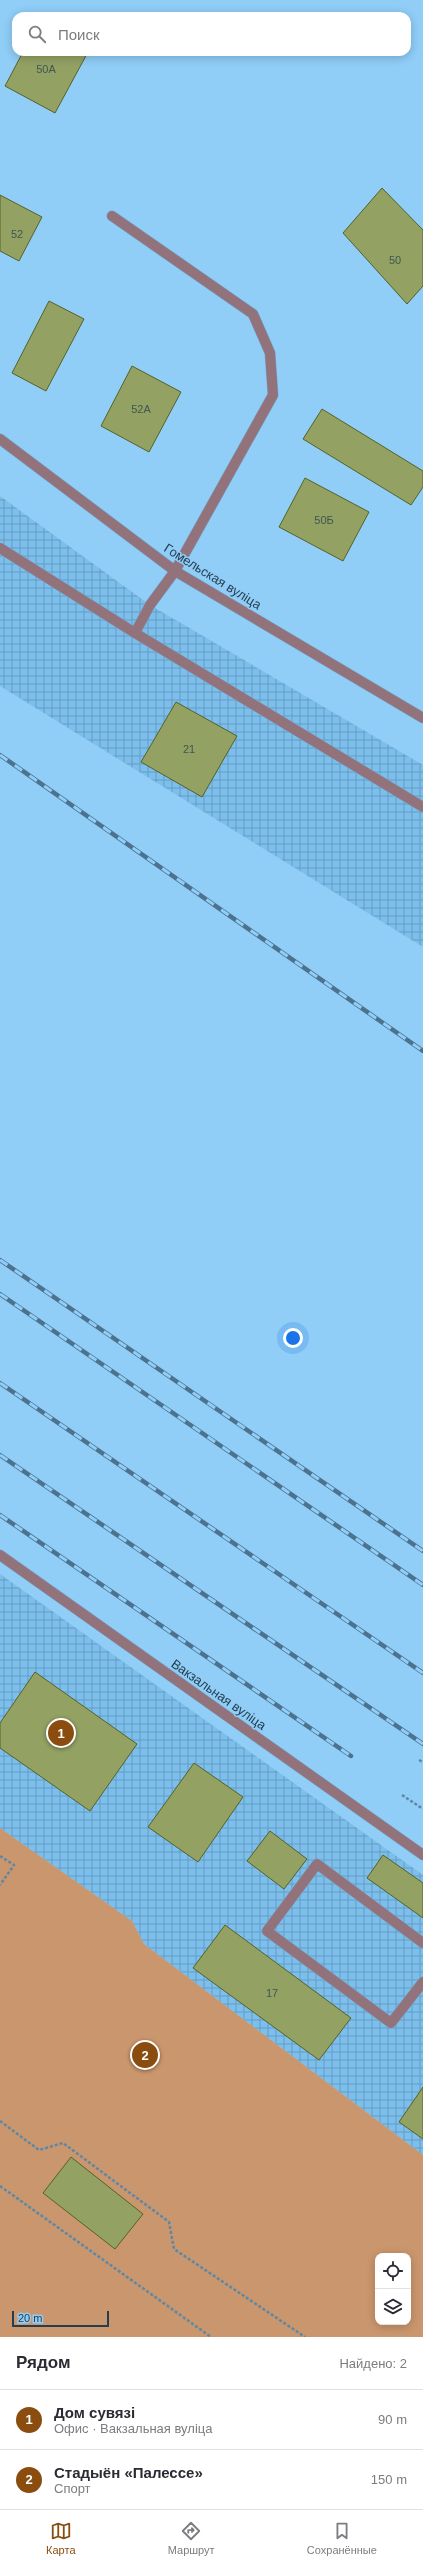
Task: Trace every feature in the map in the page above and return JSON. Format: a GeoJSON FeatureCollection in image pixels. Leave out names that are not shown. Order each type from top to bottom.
{"type":"FeatureCollection","features":[{"type":"Feature","properties":{"kind":"street"},"geometry":{"type":"LineString","coordinates":[[112,216],[254,314],[270,353],[274,396],[175,571],[150,605],[135,634]]}},
{"type":"Feature","properties":{"kind":"street","name":"Гомельская вуліца"},"geometry":{"type":"LineString","coordinates":[[0,439],[175,571],[423,718]]}},
{"type":"Feature","properties":{"kind":"street"},"geometry":{"type":"LineString","coordinates":[[0,548],[135,634],[423,807]]}},
{"type":"Feature","properties":{"kind":"street","name":"Вакзальная вуліца"},"geometry":{"type":"LineString","coordinates":[[0,1555],[423,1855]]}},
{"type":"Feature","properties":{"kind":"street"},"geometry":{"type":"LineString","coordinates":[[423,1943],[316,1864],[267,1931],[391,2022],[423,1982]]}},
{"type":"Feature","properties":{"kind":"path"},"geometry":{"type":"LineString","coordinates":[[419,1760],[423,1762]]}},
{"type":"Feature","properties":{"kind":"path"},"geometry":{"type":"LineString","coordinates":[[402,1795],[423,1809]]}},
{"type":"Feature","properties":{"kind":"path"},"geometry":{"type":"LineString","coordinates":[[0,1856],[14,1865],[0,1885]]}},
{"type":"Feature","properties":{"kind":"path"},"geometry":{"type":"LineString","coordinates":[[0,2121],[39,2150],[63,2143],[169,2222],[174,2249],[305,2337]]}},
{"type":"Feature","properties":{"kind":"path"},"geometry":{"type":"LineString","coordinates":[[0,2186],[211,2337]]}},
{"type":"Feature","properties":{"kind":"shaded area"},"geometry":{"type":"Polygon","coordinates":[[[0,496],[150,605],[423,765],[423,947],[0,686],[0,496]]]}},
{"type":"Feature","properties":{"kind":"shaded area"},"geometry":{"type":"Polygon","coordinates":[[[0,1574],[423,1875],[423,2155],[144,1944],[132,1921],[0,1828],[0,1574]]]}},
{"type":"Feature","properties":{"kind":"shaded area"},"geometry":{"type":"Polygon","coordinates":[[[0,1828],[132,1921],[144,1944],[423,2155],[423,2337],[0,2337],[0,1828]]]}},
{"type":"Feature","properties":{"kind":"building"},"geometry":{"type":"Polygon","coordinates":[[[21,56],[86,56],[55,113],[5,86],[21,56]]]}},
{"type":"Feature","properties":{"kind":"building"},"geometry":{"type":"Polygon","coordinates":[[[382,188],[423,230],[423,286],[407,304],[343,233],[382,188]]]}},
{"type":"Feature","properties":{"kind":"building"},"geometry":{"type":"Polygon","coordinates":[[[0,195],[42,217],[19,261],[0,251],[0,195]]]}},
{"type":"Feature","properties":{"kind":"building"},"geometry":{"type":"Polygon","coordinates":[[[49,301],[84,319],[46,391],[12,373],[49,301]]]}},
{"type":"Feature","properties":{"kind":"building"},"geometry":{"type":"Polygon","coordinates":[[[132,366],[181,392],[149,452],[101,426],[132,366]]]}},
{"type":"Feature","properties":{"kind":"building"},"geometry":{"type":"Polygon","coordinates":[[[322,409],[423,471],[423,487],[411,505],[303,439],[322,409]]]}},
{"type":"Feature","properties":{"kind":"building"},"geometry":{"type":"Polygon","coordinates":[[[305,478],[369,512],[343,561],[279,527],[305,478]]]}},
{"type":"Feature","properties":{"kind":"building"},"geometry":{"type":"Polygon","coordinates":[[[176,702],[237,736],[202,797],[141,762],[176,702]]]}},
{"type":"Feature","properties":{"kind":"building"},"geometry":{"type":"Polygon","coordinates":[[[35,1672],[137,1744],[90,1811],[0,1748],[0,1723],[35,1672]]]}},
{"type":"Feature","properties":{"kind":"building"},"geometry":{"type":"Polygon","coordinates":[[[194,1763],[243,1797],[198,1862],[148,1827],[194,1763]]]}},
{"type":"Feature","properties":{"kind":"building"},"geometry":{"type":"Polygon","coordinates":[[[270,1831],[307,1859],[284,1889],[247,1861],[270,1831]]]}},
{"type":"Feature","properties":{"kind":"building"},"geometry":{"type":"Polygon","coordinates":[[[383,1855],[423,1883],[423,1918],[367,1878],[383,1855]]]}},
{"type":"Feature","properties":{"kind":"building"},"geometry":{"type":"Polygon","coordinates":[[[225,1925],[351,2018],[319,2060],[193,1968],[225,1925]]]}},
{"type":"Feature","properties":{"kind":"building"},"geometry":{"type":"Polygon","coordinates":[[[423,2087],[423,2139],[399,2122],[423,2087]]]}},
{"type":"Feature","properties":{"kind":"building"},"geometry":{"type":"Polygon","coordinates":[[[71,2157],[143,2214],[115,2249],[43,2193],[71,2157]]]}},
{"type":"Feature","properties":{"kind":"railway"},"geometry":{"type":"LineString","coordinates":[[0,755],[423,1051]]}},
{"type":"Feature","properties":{"kind":"railway"},"geometry":{"type":"LineString","coordinates":[[0,1260],[423,1551]]}},
{"type":"Feature","properties":{"kind":"railway"},"geometry":{"type":"LineString","coordinates":[[0,1294],[423,1585]]}},
{"type":"Feature","properties":{"kind":"railway"},"geometry":{"type":"LineString","coordinates":[[0,1383],[423,1673]]}},
{"type":"Feature","properties":{"kind":"railway"},"geometry":{"type":"LineString","coordinates":[[0,1455],[423,1744]]}},
{"type":"Feature","properties":{"kind":"railway"},"geometry":{"type":"LineString","coordinates":[[0,1515],[351,1756]]}},
{"type":"Feature","properties":{"kind":"place","name":"Дом сувязі"},"geometry":{"type":"Point","coordinates":[61,1733]}},
{"type":"Feature","properties":{"kind":"place","name":"Стадыён «Палессе»"},"geometry":{"type":"Point","coordinates":[145,2055]}}]}
